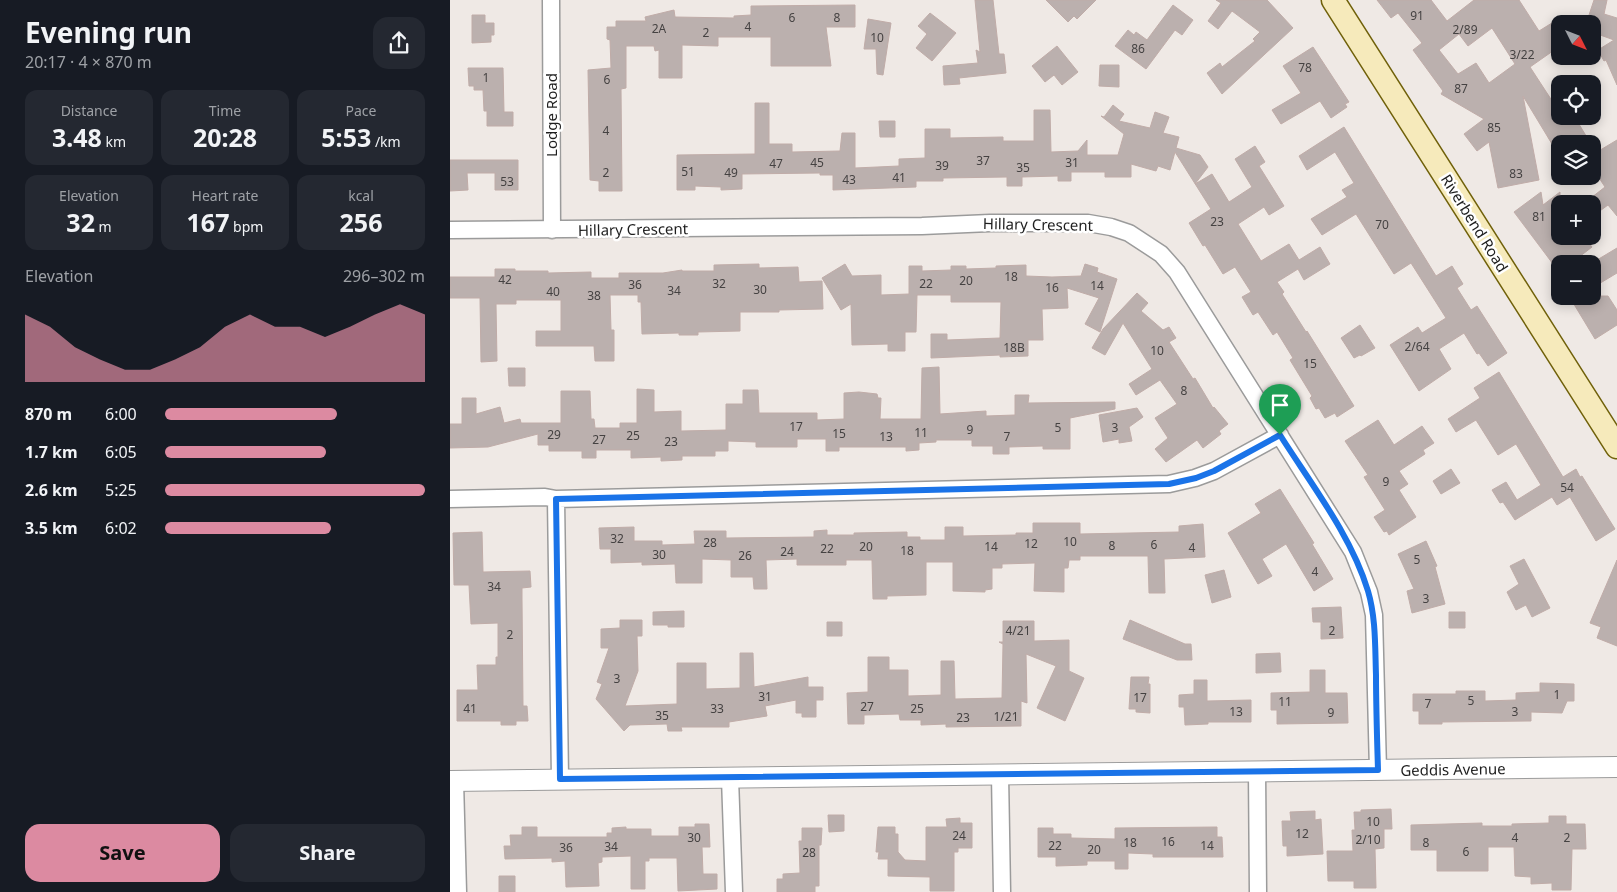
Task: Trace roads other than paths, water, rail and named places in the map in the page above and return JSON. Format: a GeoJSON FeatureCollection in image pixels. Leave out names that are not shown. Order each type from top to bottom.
{"type":"FeatureCollection","features":[{"type":"Feature","properties":{"kind":"main road","name":"Riverbend Road"},"geometry":{"type":"LineString","coordinates":[[1333,0],[1617,447]]}},
{"type":"Feature","properties":{"kind":"street","name":"Lodge Road"},"geometry":{"type":"LineString","coordinates":[[551,0],[552,230]]}},
{"type":"Feature","properties":{"kind":"street","name":"Hillary Crescent"},"geometry":{"type":"LineString","coordinates":[[450,230],[1088,223],[1111,227],[1128,233],[1161,254],[1178,272],[1346,539],[1362,572],[1374,615],[1378,770]]}},
{"type":"Feature","properties":{"kind":"street"},"geometry":{"type":"LineString","coordinates":[[450,499],[545,497],[556,499],[1169,484],[1196,478],[1214,471],[1280,435]]}},
{"type":"Feature","properties":{"kind":"street"},"geometry":{"type":"LineString","coordinates":[[556,499],[560,779]]}},
{"type":"Feature","properties":{"kind":"street","name":"Geddis Avenue"},"geometry":{"type":"LineString","coordinates":[[453,781],[1617,767]]}},
{"type":"Feature","properties":{"kind":"street"},"geometry":{"type":"LineString","coordinates":[[1256,771],[1258,892]]}},
{"type":"Feature","properties":{"kind":"street"},"geometry":{"type":"LineString","coordinates":[[1000,774],[1002,892]]}},
{"type":"Feature","properties":{"kind":"street"},"geometry":{"type":"LineString","coordinates":[[730,778],[734,892]]}},
{"type":"Feature","properties":{"kind":"street"},"geometry":{"type":"LineString","coordinates":[[453,781],[458,892]]}}]}
